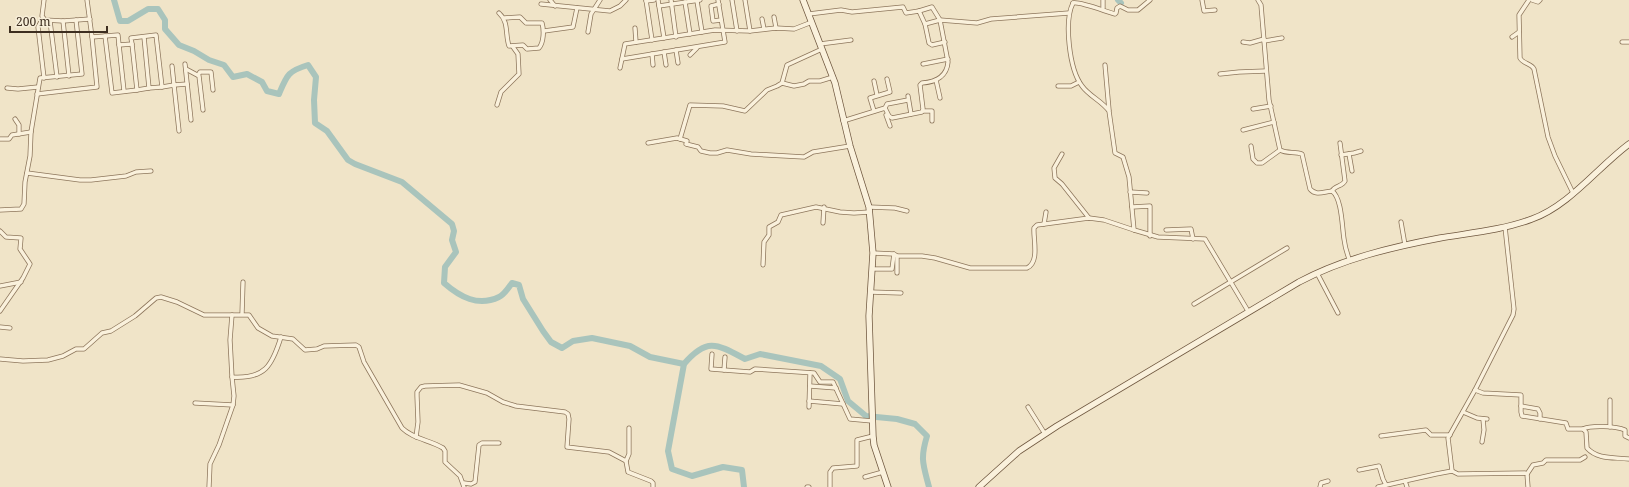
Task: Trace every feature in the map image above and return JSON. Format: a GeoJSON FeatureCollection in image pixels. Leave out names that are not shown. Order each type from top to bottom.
{"type":"FeatureCollection","features":[{"type":"Feature","properties":{"kind":"street"},"geometry":{"type":"LineString","coordinates":[[44,0],[43,18],[38,27],[44,78]]}},
{"type":"Feature","properties":{"kind":"street"},"geometry":{"type":"LineString","coordinates":[[37,94],[97,87],[87,0]]}},
{"type":"Feature","properties":{"kind":"street"},"geometry":{"type":"LineString","coordinates":[[550,0],[554,6]]}},
{"type":"Feature","properties":{"kind":"street"},"geometry":{"type":"LineString","coordinates":[[588,32],[592,10],[600,0]]}},
{"type":"Feature","properties":{"kind":"street"},"geometry":{"type":"LineString","coordinates":[[541,4],[610,11],[620,6],[626,0]]}},
{"type":"Feature","properties":{"kind":"street"},"geometry":{"type":"LineString","coordinates":[[652,40],[646,1],[654,0]]}},
{"type":"Feature","properties":{"kind":"street"},"geometry":{"type":"LineString","coordinates":[[658,0],[664,38]]}},
{"type":"Feature","properties":{"kind":"street"},"geometry":{"type":"LineString","coordinates":[[659,6],[672,2],[698,0],[702,32]]}},
{"type":"Feature","properties":{"kind":"street"},"geometry":{"type":"LineString","coordinates":[[732,0],[737,31]]}},
{"type":"Feature","properties":{"kind":"street"},"geometry":{"type":"LineString","coordinates":[[745,0],[750,31]]}},
{"type":"Feature","properties":{"kind":"street"},"geometry":{"type":"LineString","coordinates":[[803,0],[822,47],[832,77],[850,146],[869,209],[873,253],[868,316],[871,407],[873,436],[888,487]]}},
{"type":"Feature","properties":{"kind":"street"},"geometry":{"type":"LineString","coordinates":[[1103,0],[1103,8]]}},
{"type":"Feature","properties":{"kind":"street"},"geometry":{"type":"LineString","coordinates":[[1109,111],[1079,82],[1071,61],[1069,13],[1072,1],[1079,2],[1092,8],[1103,8],[1115,14],[1117,8],[1120,6],[1128,10],[1137,10],[1150,0]]}},
{"type":"Feature","properties":{"kind":"street"},"geometry":{"type":"LineString","coordinates":[[1202,0],[1204,11],[1215,10]]}},
{"type":"Feature","properties":{"kind":"street"},"geometry":{"type":"LineString","coordinates":[[1258,0],[1261,5],[1266,71],[1271,106],[1280,150]]}},
{"type":"Feature","properties":{"kind":"street"},"geometry":{"type":"LineString","coordinates":[[1540,0],[1538,2],[1530,0],[1519,16],[1520,58],[1521,61],[1532,66],[1534,69],[1548,137],[1555,156],[1573,193]]}},
{"type":"Feature","properties":{"kind":"street"},"geometry":{"type":"LineString","coordinates":[[672,2],[676,36]]}},
{"type":"Feature","properties":{"kind":"street"},"geometry":{"type":"LineString","coordinates":[[685,2],[690,34]]}},
{"type":"Feature","properties":{"kind":"street"},"geometry":{"type":"LineString","coordinates":[[622,59],[725,42],[718,2],[711,6],[713,21],[721,20]]}},
{"type":"Feature","properties":{"kind":"street"},"geometry":{"type":"LineString","coordinates":[[809,14],[843,10],[852,12],[902,7],[907,13],[932,7],[940,20],[948,64],[943,76],[920,85],[923,111]]}},
{"type":"Feature","properties":{"kind":"street"},"geometry":{"type":"LineString","coordinates":[[544,31],[573,27],[577,8]]}},
{"type":"Feature","properties":{"kind":"street"},"geometry":{"type":"LineString","coordinates":[[920,11],[925,24],[928,43],[932,44],[945,42]]}},
{"type":"Feature","properties":{"kind":"street"},"geometry":{"type":"LineString","coordinates":[[497,105],[501,92],[519,74],[518,54],[513,47],[508,45],[504,18],[499,13]]}},
{"type":"Feature","properties":{"kind":"street"},"geometry":{"type":"LineString","coordinates":[[925,24],[940,20],[977,23],[991,19],[1069,13]]}},
{"type":"Feature","properties":{"kind":"street"},"geometry":{"type":"LineString","coordinates":[[504,18],[520,17],[526,23],[541,22],[544,31],[542,44],[539,48],[527,49],[523,45],[513,47]]}},
{"type":"Feature","properties":{"kind":"street"},"geometry":{"type":"LineString","coordinates":[[774,17],[776,28]]}},
{"type":"Feature","properties":{"kind":"street"},"geometry":{"type":"LineString","coordinates":[[43,18],[50,21],[90,19]]}},
{"type":"Feature","properties":{"kind":"street"},"geometry":{"type":"LineString","coordinates":[[762,19],[764,29]]}},
{"type":"Feature","properties":{"kind":"street"},"geometry":{"type":"LineString","coordinates":[[0,210],[23,208],[30,156],[31,132],[40,78],[82,74],[76,20]]}},
{"type":"Feature","properties":{"kind":"street"},"geometry":{"type":"LineString","coordinates":[[50,21],[57,77]]}},
{"type":"Feature","properties":{"kind":"street"},"geometry":{"type":"LineString","coordinates":[[63,21],[69,76]]}},
{"type":"Feature","properties":{"kind":"street"},"geometry":{"type":"LineString","coordinates":[[620,68],[625,44],[723,29],[750,31],[776,28],[794,28],[812,22]]}},
{"type":"Feature","properties":{"kind":"street"},"geometry":{"type":"LineString","coordinates":[[635,28],[636,42]]}},
{"type":"Feature","properties":{"kind":"street"},"geometry":{"type":"LineString","coordinates":[[1512,37],[1519,32]]}},
{"type":"Feature","properties":{"kind":"street"},"geometry":{"type":"LineString","coordinates":[[92,37],[118,35],[124,91]]}},
{"type":"Feature","properties":{"kind":"street"},"geometry":{"type":"LineString","coordinates":[[137,90],[131,38],[156,35],[162,87]]}},
{"type":"Feature","properties":{"kind":"street"},"geometry":{"type":"LineString","coordinates":[[105,36],[112,93],[187,84]]}},
{"type":"Feature","properties":{"kind":"street"},"geometry":{"type":"LineString","coordinates":[[144,37],[149,88]]}},
{"type":"Feature","properties":{"kind":"street"},"geometry":{"type":"LineString","coordinates":[[1243,42],[1250,43],[1282,38]]}},
{"type":"Feature","properties":{"kind":"street"},"geometry":{"type":"LineString","coordinates":[[680,139],[690,105],[723,106],[745,111],[766,90],[782,83],[787,65],[822,47],[851,40]]}},
{"type":"Feature","properties":{"kind":"street"},"geometry":{"type":"LineString","coordinates":[[1622,42],[1629,42]]}},
{"type":"Feature","properties":{"kind":"street"},"geometry":{"type":"LineString","coordinates":[[119,45],[132,44]]}},
{"type":"Feature","properties":{"kind":"street"},"geometry":{"type":"LineString","coordinates":[[689,48],[690,58],[698,47]]}},
{"type":"Feature","properties":{"kind":"street"},"geometry":{"type":"LineString","coordinates":[[676,50],[678,62]]}},
{"type":"Feature","properties":{"kind":"street"},"geometry":{"type":"LineString","coordinates":[[664,52],[666,65]]}},
{"type":"Feature","properties":{"kind":"street"},"geometry":{"type":"LineString","coordinates":[[652,54],[653,64]]}},
{"type":"Feature","properties":{"kind":"street"},"geometry":{"type":"LineString","coordinates":[[924,64],[948,59]]}},
{"type":"Feature","properties":{"kind":"street"},"geometry":{"type":"LineString","coordinates":[[1105,65],[1113,146],[1116,154],[1123,158],[1129,177],[1134,230]]}},
{"type":"Feature","properties":{"kind":"street"},"geometry":{"type":"LineString","coordinates":[[172,66],[179,131]]}},
{"type":"Feature","properties":{"kind":"street"},"geometry":{"type":"LineString","coordinates":[[191,120],[185,66],[198,75],[203,110]]}},
{"type":"Feature","properties":{"kind":"street"},"geometry":{"type":"LineString","coordinates":[[1220,74],[1266,71]]}},
{"type":"Feature","properties":{"kind":"street"},"geometry":{"type":"LineString","coordinates":[[198,75],[200,72],[210,72],[213,90]]}},
{"type":"Feature","properties":{"kind":"street"},"geometry":{"type":"LineString","coordinates":[[782,83],[794,86],[804,84],[809,81],[820,81],[832,77]]}},
{"type":"Feature","properties":{"kind":"street"},"geometry":{"type":"LineString","coordinates":[[874,111],[870,98],[890,92],[887,78]]}},
{"type":"Feature","properties":{"kind":"street"},"geometry":{"type":"LineString","coordinates":[[936,80],[940,98]]}},
{"type":"Feature","properties":{"kind":"street"},"geometry":{"type":"LineString","coordinates":[[874,81],[877,95]]}},
{"type":"Feature","properties":{"kind":"street"},"geometry":{"type":"LineString","coordinates":[[1058,86],[1071,86],[1079,82]]}},
{"type":"Feature","properties":{"kind":"street"},"geometry":{"type":"LineString","coordinates":[[7,88],[18,89],[38,87]]}},
{"type":"Feature","properties":{"kind":"street"},"geometry":{"type":"LineString","coordinates":[[843,121],[884,108],[887,104],[908,98],[911,114]]}},
{"type":"Feature","properties":{"kind":"street"},"geometry":{"type":"LineString","coordinates":[[1253,109],[1271,106]]}},
{"type":"Feature","properties":{"kind":"street"},"geometry":{"type":"LineString","coordinates":[[884,108],[892,118],[920,113],[923,111],[932,111],[932,121]]}},
{"type":"Feature","properties":{"kind":"street"},"geometry":{"type":"LineString","coordinates":[[884,108],[890,126]]}},
{"type":"Feature","properties":{"kind":"street"},"geometry":{"type":"LineString","coordinates":[[15,119],[19,124],[19,134]]}},
{"type":"Feature","properties":{"kind":"street"},"geometry":{"type":"LineString","coordinates":[[1243,130],[1274,122]]}},
{"type":"Feature","properties":{"kind":"street"},"geometry":{"type":"LineString","coordinates":[[0,139],[10,139],[12,136],[31,132]]}},
{"type":"Feature","properties":{"kind":"street"},"geometry":{"type":"LineString","coordinates":[[648,143],[670,139],[680,139],[687,141],[686,144],[698,147],[701,151],[710,153],[717,153],[727,150],[751,154],[804,157],[812,152],[850,146]]}},
{"type":"Feature","properties":{"kind":"street"},"geometry":{"type":"LineString","coordinates":[[1280,150],[1286,152],[1298,152],[1302,154],[1310,189],[1318,194],[1332,191],[1334,187],[1343,184],[1345,181],[1340,143]]}},
{"type":"Feature","properties":{"kind":"street"},"geometry":{"type":"LineString","coordinates":[[979,487],[1015,454],[1045,434],[1248,311],[1316,273],[1350,261],[1405,246],[1505,227],[1532,219],[1552,209],[1573,193],[1629,144]]}},
{"type":"Feature","properties":{"kind":"street"},"geometry":{"type":"LineString","coordinates":[[1251,146],[1253,159],[1257,164],[1262,163],[1280,150]]}},
{"type":"Feature","properties":{"kind":"street"},"geometry":{"type":"LineString","coordinates":[[1341,154],[1361,151]]}},
{"type":"Feature","properties":{"kind":"street"},"geometry":{"type":"LineString","coordinates":[[1062,154],[1054,168],[1055,178],[1062,184],[1089,218]]}},
{"type":"Feature","properties":{"kind":"street"},"geometry":{"type":"LineString","coordinates":[[1349,154],[1352,171]]}},
{"type":"Feature","properties":{"kind":"street"},"geometry":{"type":"LineString","coordinates":[[27,173],[80,180],[92,180],[126,176],[136,172],[151,170]]}},
{"type":"Feature","properties":{"kind":"street"},"geometry":{"type":"LineString","coordinates":[[1332,191],[1336,194],[1339,204],[1345,244],[1350,261]]}},
{"type":"Feature","properties":{"kind":"street"},"geometry":{"type":"LineString","coordinates":[[1130,192],[1147,193]]}},
{"type":"Feature","properties":{"kind":"street"},"geometry":{"type":"LineString","coordinates":[[1132,207],[1150,206],[1150,236]]}},
{"type":"Feature","properties":{"kind":"street"},"geometry":{"type":"LineString","coordinates":[[763,265],[764,242],[769,235],[769,227],[778,222],[780,216],[816,207],[824,207],[840,212],[854,213],[869,209],[895,208],[907,211]]}},
{"type":"Feature","properties":{"kind":"street"},"geometry":{"type":"LineString","coordinates":[[823,223],[824,207]]}},
{"type":"Feature","properties":{"kind":"street"},"geometry":{"type":"LineString","coordinates":[[1044,224],[1046,212]]}},
{"type":"Feature","properties":{"kind":"street"},"geometry":{"type":"LineString","coordinates":[[873,253],[922,256],[970,268],[1027,268],[1032,264],[1034,258],[1034,228],[1037,225],[1089,218],[1104,220],[1150,236],[1206,240],[1248,311]]}},
{"type":"Feature","properties":{"kind":"street"},"geometry":{"type":"LineString","coordinates":[[1401,222],[1405,246]]}},
{"type":"Feature","properties":{"kind":"street"},"geometry":{"type":"LineString","coordinates":[[1452,471],[1448,441],[1450,435],[1475,390],[1513,315],[1514,309],[1509,254],[1505,227]]}},
{"type":"Feature","properties":{"kind":"street"},"geometry":{"type":"LineString","coordinates":[[1166,230],[1191,229],[1194,238]]}},
{"type":"Feature","properties":{"kind":"street"},"geometry":{"type":"LineString","coordinates":[[0,231],[6,237],[21,238],[20,249],[30,264],[0,312]]}},
{"type":"Feature","properties":{"kind":"street"},"geometry":{"type":"LineString","coordinates":[[1194,304],[1287,248]]}},
{"type":"Feature","properties":{"kind":"street"},"geometry":{"type":"LineString","coordinates":[[872,268],[892,269],[896,255]]}},
{"type":"Feature","properties":{"kind":"street"},"geometry":{"type":"LineString","coordinates":[[896,255],[897,273]]}},
{"type":"Feature","properties":{"kind":"street"},"geometry":{"type":"LineString","coordinates":[[1316,273],[1338,313]]}},
{"type":"Feature","properties":{"kind":"street"},"geometry":{"type":"LineString","coordinates":[[0,286],[20,282]]}},
{"type":"Feature","properties":{"kind":"street"},"geometry":{"type":"LineString","coordinates":[[242,314],[243,282]]}},
{"type":"Feature","properties":{"kind":"street"},"geometry":{"type":"LineString","coordinates":[[870,292],[901,293]]}},
{"type":"Feature","properties":{"kind":"street"},"geometry":{"type":"LineString","coordinates":[[0,359],[23,361],[48,360],[63,356],[76,349],[84,349],[102,334],[111,331],[135,316],[156,298],[162,297],[177,302],[204,315],[249,315],[258,328],[272,336],[293,339],[305,350],[317,349],[324,346],[356,345],[359,347],[364,362],[402,428],[406,432],[416,437],[443,448],[445,451],[445,462],[460,476],[464,485],[475,482],[479,444],[482,442],[499,443]]}},
{"type":"Feature","properties":{"kind":"street"},"geometry":{"type":"LineString","coordinates":[[209,487],[210,464],[219,445],[233,405],[234,396],[230,340],[232,315]]}},
{"type":"Feature","properties":{"kind":"street"},"geometry":{"type":"LineString","coordinates":[[0,327],[10,328]]}},
{"type":"Feature","properties":{"kind":"street"},"geometry":{"type":"LineString","coordinates":[[232,377],[240,378],[265,371],[275,356],[280,337]]}},
{"type":"Feature","properties":{"kind":"street"},"geometry":{"type":"LineString","coordinates":[[712,354],[711,369],[750,372],[755,369],[814,373],[820,382],[833,382],[850,419],[872,420]]}},
{"type":"Feature","properties":{"kind":"street"},"geometry":{"type":"LineString","coordinates":[[724,370],[725,357]]}},
{"type":"Feature","properties":{"kind":"street"},"geometry":{"type":"LineString","coordinates":[[809,407],[810,373]]}},
{"type":"Feature","properties":{"kind":"street"},"geometry":{"type":"LineString","coordinates":[[416,437],[418,422],[417,396],[419,389],[425,386],[459,385],[487,393],[503,402],[516,406],[565,412],[568,414],[569,419],[567,447],[609,452],[626,461]]}},
{"type":"Feature","properties":{"kind":"street"},"geometry":{"type":"LineString","coordinates":[[810,386],[836,388]]}},
{"type":"Feature","properties":{"kind":"street"},"geometry":{"type":"LineString","coordinates":[[1475,390],[1483,393],[1521,395],[1522,416],[1566,423],[1568,429],[1610,427],[1624,429],[1625,436],[1629,438]]}},
{"type":"Feature","properties":{"kind":"street"},"geometry":{"type":"LineString","coordinates":[[1610,400],[1610,427]]}},
{"type":"Feature","properties":{"kind":"street"},"geometry":{"type":"LineString","coordinates":[[809,401],[843,404]]}},
{"type":"Feature","properties":{"kind":"street"},"geometry":{"type":"LineString","coordinates":[[195,403],[233,405]]}},
{"type":"Feature","properties":{"kind":"street"},"geometry":{"type":"LineString","coordinates":[[1521,406],[1538,409],[1540,419]]}},
{"type":"Feature","properties":{"kind":"street"},"geometry":{"type":"LineString","coordinates":[[1028,407],[1045,434]]}},
{"type":"Feature","properties":{"kind":"street"},"geometry":{"type":"LineString","coordinates":[[1463,412],[1477,418],[1485,419],[1482,442]]}},
{"type":"Feature","properties":{"kind":"street"},"geometry":{"type":"LineString","coordinates":[[629,428],[629,454],[626,461],[628,472],[651,481],[653,483],[653,487]]}},
{"type":"Feature","properties":{"kind":"street"},"geometry":{"type":"LineString","coordinates":[[1583,429],[1586,432],[1587,448],[1592,452],[1603,457],[1629,459]]}},
{"type":"Feature","properties":{"kind":"street"},"geometry":{"type":"LineString","coordinates":[[1381,436],[1426,430],[1431,435],[1450,435]]}},
{"type":"Feature","properties":{"kind":"street"},"geometry":{"type":"LineString","coordinates":[[830,487],[830,472],[833,468],[857,466],[857,440],[873,436]]}},
{"type":"Feature","properties":{"kind":"street"},"geometry":{"type":"LineString","coordinates":[[1528,487],[1526,474],[1533,465],[1543,463],[1546,460],[1580,460],[1585,457]]}},
{"type":"Feature","properties":{"kind":"street"},"geometry":{"type":"LineString","coordinates":[[1359,470],[1379,466],[1386,485]]}},
{"type":"Feature","properties":{"kind":"street"},"geometry":{"type":"LineString","coordinates":[[1378,487],[1452,471],[1458,474],[1522,472],[1526,474]]}},
{"type":"Feature","properties":{"kind":"street"},"geometry":{"type":"LineString","coordinates":[[865,477],[883,472]]}},
{"type":"Feature","properties":{"kind":"street"},"geometry":{"type":"LineString","coordinates":[[1405,481],[1407,487]]}},
{"type":"Feature","properties":{"kind":"street"},"geometry":{"type":"LineString","coordinates":[[1320,487],[1321,483],[1328,482]]}},
{"type":"Feature","properties":{"kind":"waterway"},"geometry":{"type":"LineString","coordinates":[[114,0],[120,21],[128,21],[148,9],[158,9],[165,20],[165,29],[179,45],[194,51],[209,60],[224,65],[233,77],[247,74],[262,82],[267,91],[279,94],[286,78],[296,69],[308,65],[316,77],[314,100],[315,123],[327,131],[348,160],[402,182],[452,224],[454,231],[452,240],[456,252],[445,267],[444,283],[456,292],[470,299],[484,301],[501,296],[512,283],[519,285],[523,299],[543,331],[551,342],[562,348],[573,341],[592,338],[630,346],[650,357],[684,364]]}},
{"type":"Feature","properties":{"kind":"waterway"},"geometry":{"type":"LineString","coordinates":[[1118,0],[1121,3]]}},
{"type":"Feature","properties":{"kind":"waterway"},"geometry":{"type":"LineString","coordinates":[[744,487],[742,470],[723,467],[692,476],[672,469],[668,451],[684,364],[692,355],[706,347],[719,347],[745,359],[760,354],[821,366],[840,379],[848,401],[866,416],[897,419],[915,424],[927,436],[923,462],[929,487]]}}]}
